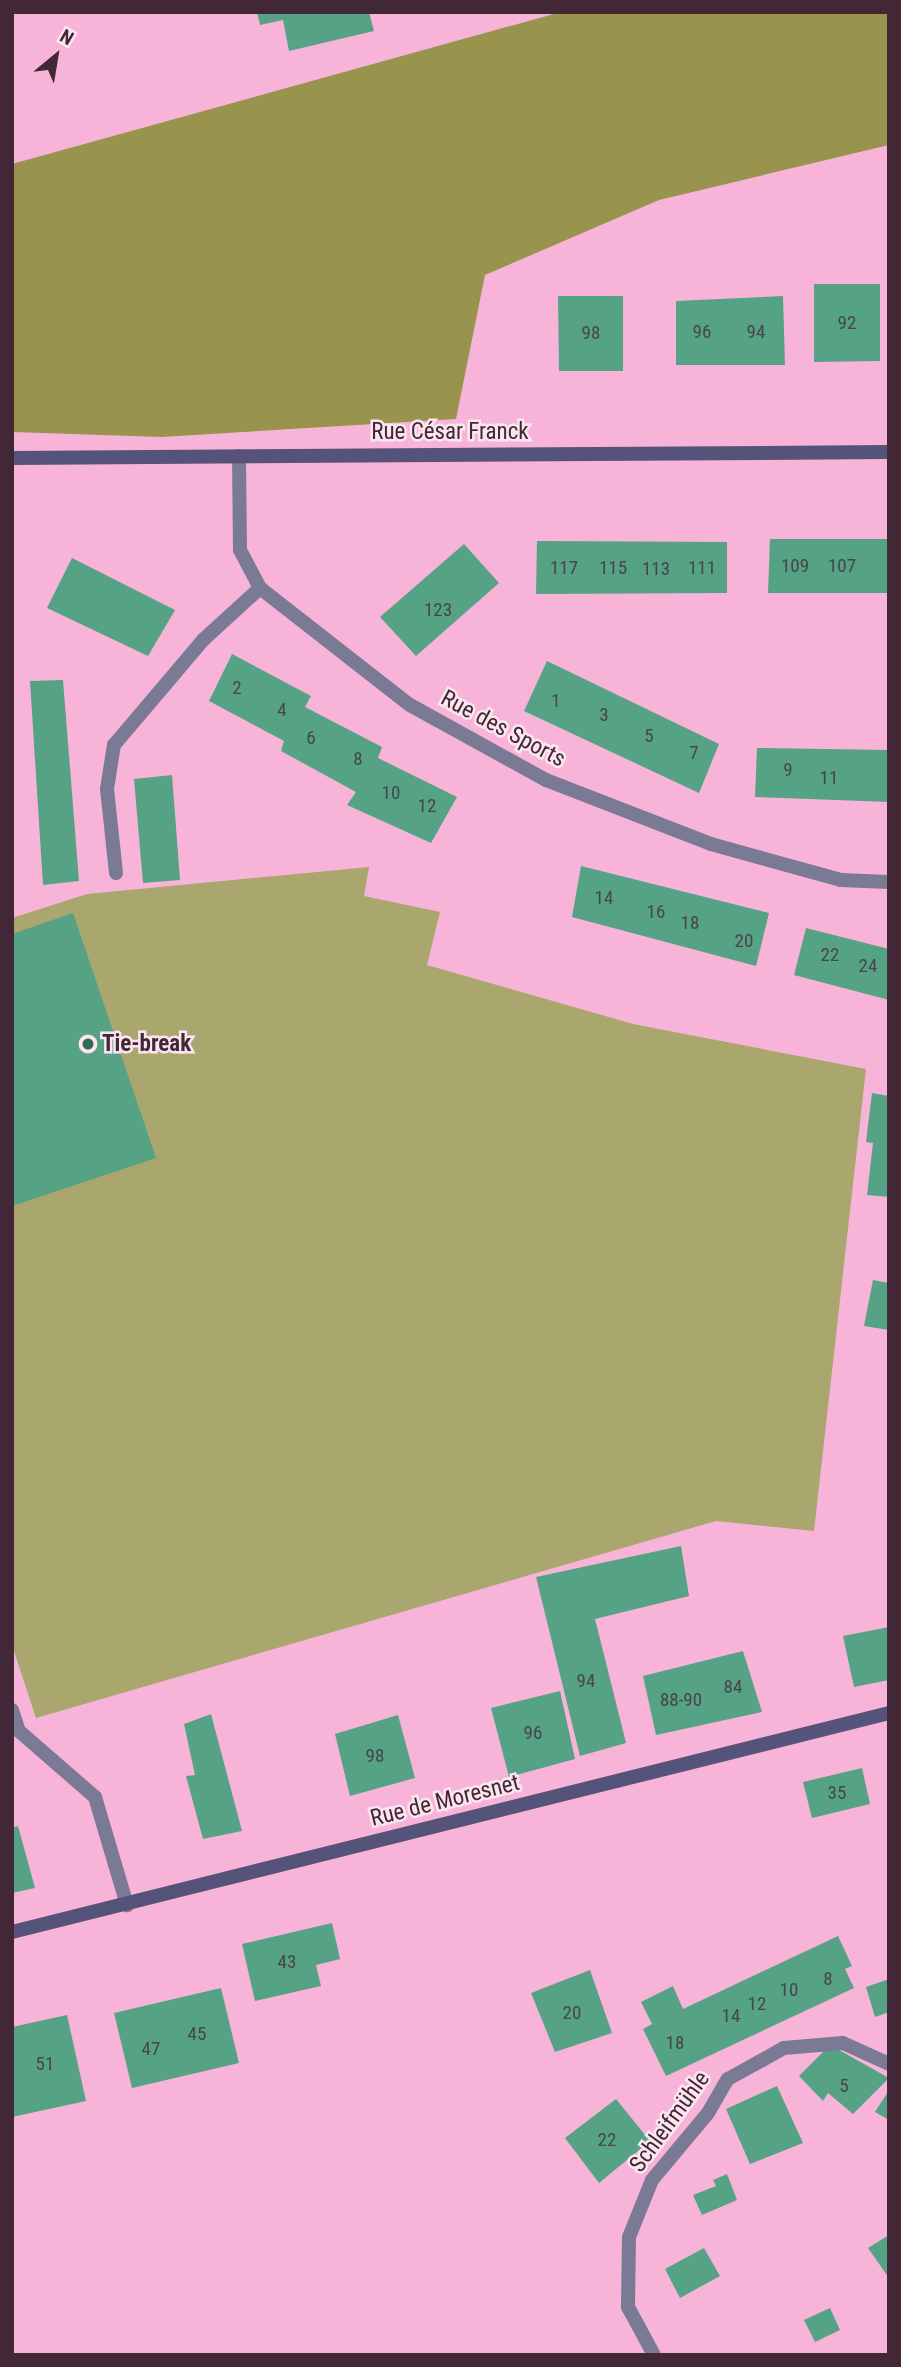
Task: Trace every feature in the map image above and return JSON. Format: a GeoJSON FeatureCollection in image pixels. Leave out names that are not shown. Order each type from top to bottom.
{"type":"FeatureCollection","features":[{"type":"Feature","properties":{"kind":"street","name":"Rue César Franck"},"geometry":{"type":"LineString","coordinates":[[12,458],[889,452]]}},
{"type":"Feature","properties":{"kind":"street","name":"Rue des Sports"},"geometry":{"type":"LineString","coordinates":[[239,456],[240,550],[260,588],[410,705],[546,780],[711,844],[841,880],[889,883]]}},
{"type":"Feature","properties":{"kind":"street"},"geometry":{"type":"LineString","coordinates":[[116,873],[107,789],[114,745],[203,640],[260,588]]}},
{"type":"Feature","properties":{"kind":"street"},"geometry":{"type":"LineString","coordinates":[[12,1710],[19,1731],[95,1797],[127,1905]]}},
{"type":"Feature","properties":{"kind":"street","name":"Rue de Moresnet"},"geometry":{"type":"LineString","coordinates":[[12,1932],[889,1713]]}},
{"type":"Feature","properties":{"kind":"street","name":"Schleifmühle"},"geometry":{"type":"LineString","coordinates":[[654,2355],[628,2307],[629,2237],[652,2180],[708,2113],[729,2079],[784,2048],[844,2043],[889,2064]]}},
{"type":"Feature","properties":{"kind":"shaded area"},"geometry":{"type":"Polygon","coordinates":[[[561,12],[889,12],[889,145],[659,200],[485,275],[456,419],[162,437],[12,432],[12,164],[561,12]]]}},
{"type":"Feature","properties":{"kind":"shaded area"},"geometry":{"type":"Polygon","coordinates":[[[369,867],[364,896],[440,912],[427,965],[633,1024],[866,1069],[814,1531],[716,1521],[36,1718],[12,1645],[12,918],[87,894],[369,867]]]}},
{"type":"Feature","properties":{"kind":"building"},"geometry":{"type":"Polygon","coordinates":[[[257,12],[369,12],[374,31],[289,51],[283,20],[260,25],[257,12]]]}},
{"type":"Feature","properties":{"kind":"building"},"geometry":{"type":"Polygon","coordinates":[[[814,284],[880,284],[880,361],[814,362],[814,284]]]}},
{"type":"Feature","properties":{"kind":"building"},"geometry":{"type":"Polygon","coordinates":[[[558,296],[623,296],[623,371],[559,371],[558,296]]]}},
{"type":"Feature","properties":{"kind":"building"},"geometry":{"type":"Polygon","coordinates":[[[783,296],[785,365],[676,365],[676,301],[783,296]]]}},
{"type":"Feature","properties":{"kind":"building"},"geometry":{"type":"Polygon","coordinates":[[[770,539],[889,539],[889,593],[768,593],[770,539]]]}},
{"type":"Feature","properties":{"kind":"building"},"geometry":{"type":"Polygon","coordinates":[[[537,541],[727,542],[727,593],[536,594],[537,541]]]}},
{"type":"Feature","properties":{"kind":"building"},"geometry":{"type":"Polygon","coordinates":[[[464,544],[499,583],[416,656],[380,617],[464,544]]]}},
{"type":"Feature","properties":{"kind":"building"},"geometry":{"type":"Polygon","coordinates":[[[72,558],[175,610],[148,656],[47,608],[72,558]]]}},
{"type":"Feature","properties":{"kind":"building"},"geometry":{"type":"Polygon","coordinates":[[[232,654],[311,696],[305,707],[382,747],[378,758],[457,797],[431,843],[347,805],[356,792],[281,751],[284,741],[209,701],[232,654]]]}},
{"type":"Feature","properties":{"kind":"building"},"geometry":{"type":"Polygon","coordinates":[[[547,661],[719,744],[699,793],[524,711],[547,661]]]}},
{"type":"Feature","properties":{"kind":"building"},"geometry":{"type":"Polygon","coordinates":[[[63,680],[79,881],[43,885],[30,681],[63,680]]]}},
{"type":"Feature","properties":{"kind":"building"},"geometry":{"type":"Polygon","coordinates":[[[757,748],[889,750],[889,802],[755,797],[757,748]]]}},
{"type":"Feature","properties":{"kind":"building"},"geometry":{"type":"Polygon","coordinates":[[[172,775],[180,880],[143,883],[134,779],[172,775]]]}},
{"type":"Feature","properties":{"kind":"building"},"geometry":{"type":"Polygon","coordinates":[[[581,866],[769,913],[756,966],[572,917],[581,866]]]}},
{"type":"Feature","properties":{"kind":"building"},"geometry":{"type":"Polygon","coordinates":[[[73,913],[156,1158],[12,1206],[12,934],[73,913]]]}},
{"type":"Feature","properties":{"kind":"building"},"geometry":{"type":"Polygon","coordinates":[[[806,928],[889,949],[889,1000],[794,975],[806,928]]]}},
{"type":"Feature","properties":{"kind":"building"},"geometry":{"type":"Polygon","coordinates":[[[872,1093],[889,1096],[889,1197],[867,1195],[873,1143],[866,1142],[872,1093]]]}},
{"type":"Feature","properties":{"kind":"building"},"geometry":{"type":"Polygon","coordinates":[[[873,1280],[889,1283],[889,1330],[864,1326],[873,1280]]]}},
{"type":"Feature","properties":{"kind":"building"},"geometry":{"type":"Polygon","coordinates":[[[681,1546],[689,1596],[595,1619],[626,1743],[580,1756],[536,1577],[681,1546]]]}},
{"type":"Feature","properties":{"kind":"building"},"geometry":{"type":"Polygon","coordinates":[[[889,1627],[889,1680],[854,1687],[843,1636],[889,1627]]]}},
{"type":"Feature","properties":{"kind":"building"},"geometry":{"type":"Polygon","coordinates":[[[743,1651],[762,1712],[656,1735],[643,1676],[743,1651]]]}},
{"type":"Feature","properties":{"kind":"building"},"geometry":{"type":"Polygon","coordinates":[[[560,1691],[575,1759],[509,1777],[491,1708],[560,1691]]]}},
{"type":"Feature","properties":{"kind":"building"},"geometry":{"type":"Polygon","coordinates":[[[211,1714],[242,1831],[203,1839],[186,1776],[195,1775],[184,1724],[211,1714]]]}},
{"type":"Feature","properties":{"kind":"building"},"geometry":{"type":"Polygon","coordinates":[[[398,1715],[415,1778],[350,1796],[335,1734],[398,1715]]]}},
{"type":"Feature","properties":{"kind":"building"},"geometry":{"type":"Polygon","coordinates":[[[862,1768],[870,1804],[812,1818],[803,1782],[862,1768]]]}},
{"type":"Feature","properties":{"kind":"building"},"geometry":{"type":"Polygon","coordinates":[[[18,1826],[35,1888],[12,1893],[12,1828],[18,1826]]]}},
{"type":"Feature","properties":{"kind":"building"},"geometry":{"type":"Polygon","coordinates":[[[332,1923],[340,1959],[316,1965],[321,1986],[255,2001],[242,1944],[332,1923]]]}},
{"type":"Feature","properties":{"kind":"building"},"geometry":{"type":"Polygon","coordinates":[[[838,1936],[852,1966],[845,1969],[854,1988],[666,2076],[643,2029],[652,2024],[641,2002],[673,1986],[683,2009],[838,1936]]]}},
{"type":"Feature","properties":{"kind":"building"},"geometry":{"type":"Polygon","coordinates":[[[590,1970],[612,2033],[555,2052],[531,1993],[590,1970]]]}},
{"type":"Feature","properties":{"kind":"building"},"geometry":{"type":"Polygon","coordinates":[[[889,1979],[889,2012],[875,2017],[866,1987],[889,1979]]]}},
{"type":"Feature","properties":{"kind":"building"},"geometry":{"type":"Polygon","coordinates":[[[221,1988],[239,2063],[132,2088],[114,2013],[221,1988]]]}},
{"type":"Feature","properties":{"kind":"building"},"geometry":{"type":"Polygon","coordinates":[[[67,2015],[86,2101],[12,2117],[12,2027],[67,2015]]]}},
{"type":"Feature","properties":{"kind":"building"},"geometry":{"type":"Polygon","coordinates":[[[830,2045],[889,2078],[853,2114],[828,2093],[823,2101],[799,2076],[830,2045]]]}},
{"type":"Feature","properties":{"kind":"building"},"geometry":{"type":"Polygon","coordinates":[[[777,2086],[803,2143],[750,2164],[726,2109],[777,2086]]]}},
{"type":"Feature","properties":{"kind":"building"},"geometry":{"type":"Polygon","coordinates":[[[889,2090],[889,2120],[875,2112],[889,2090]]]}},
{"type":"Feature","properties":{"kind":"building"},"geometry":{"type":"Polygon","coordinates":[[[616,2099],[650,2141],[599,2183],[565,2138],[616,2099]]]}},
{"type":"Feature","properties":{"kind":"building"},"geometry":{"type":"Polygon","coordinates":[[[727,2174],[737,2200],[702,2215],[693,2195],[716,2186],[713,2180],[727,2174]]]}},
{"type":"Feature","properties":{"kind":"building"},"geometry":{"type":"Polygon","coordinates":[[[889,2235],[889,2278],[868,2248],[889,2235]]]}},
{"type":"Feature","properties":{"kind":"building"},"geometry":{"type":"Polygon","coordinates":[[[704,2248],[720,2276],[680,2298],[665,2269],[704,2248]]]}},
{"type":"Feature","properties":{"kind":"building"},"geometry":{"type":"Polygon","coordinates":[[[830,2308],[840,2330],[815,2342],[804,2320],[830,2308]]]}},
{"type":"Feature","properties":{"kind":"place","name":"Tie-break"},"geometry":{"type":"Point","coordinates":[88,1044]}}]}
